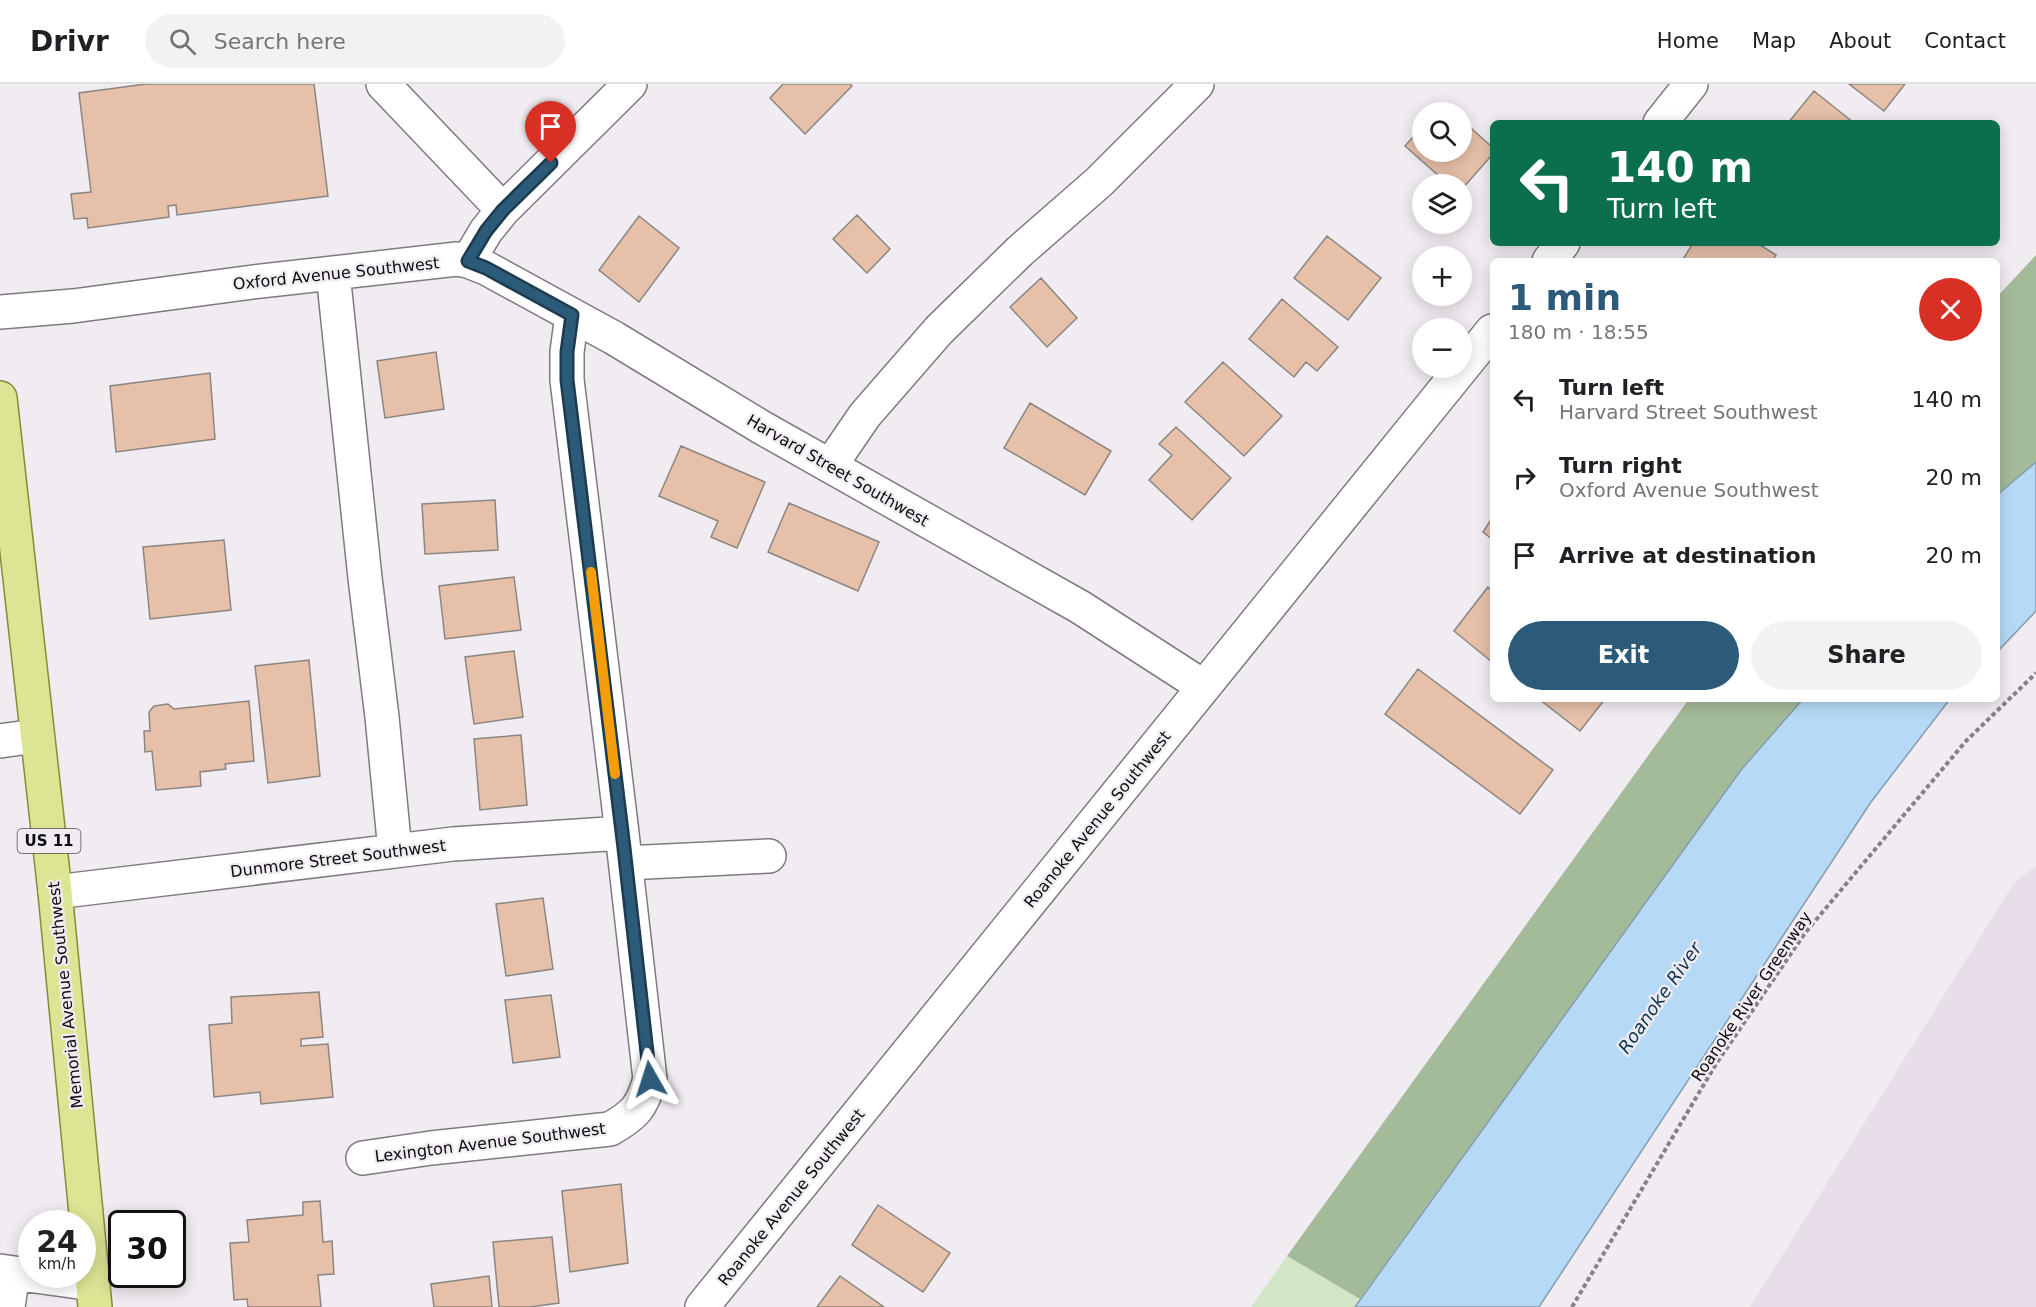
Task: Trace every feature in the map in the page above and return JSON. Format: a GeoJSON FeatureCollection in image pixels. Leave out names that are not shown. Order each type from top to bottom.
{"type":"FeatureCollection","features":[{"type":"Feature","properties":{"kind":"main road","name":"Memorial Avenue Southwest"},"geometry":{"type":"LineString","coordinates":[[0,398],[55,892],[94,1296]]}},
{"type":"Feature","properties":{"kind":"street"},"geometry":{"type":"LineString","coordinates":[[383,84],[503,210]]}},
{"type":"Feature","properties":{"kind":"street"},"geometry":{"type":"LineString","coordinates":[[468,261],[486,231],[503,210],[630,84]]}},
{"type":"Feature","properties":{"kind":"street"},"geometry":{"type":"LineString","coordinates":[[830,466],[865,415],[939,330],[1020,251],[1099,182],[1197,84]]}},
{"type":"Feature","properties":{"kind":"street"},"geometry":{"type":"LineString","coordinates":[[1662,120],[1691,84]]}},
{"type":"Feature","properties":{"kind":"street"},"geometry":{"type":"LineString","coordinates":[[1551,258],[1561,246]]}},
{"type":"Feature","properties":{"kind":"street","name":"Oxford Avenue Southwest"},"geometry":{"type":"LineString","coordinates":[[0,312],[73,306],[333,273],[457,260],[468,261]]}},
{"type":"Feature","properties":{"kind":"street","name":"Harvard Street Southwest"},"geometry":{"type":"LineString","coordinates":[[468,261],[486,268],[572,315],[761,427],[1080,607],[1204,687]]}},
{"type":"Feature","properties":{"kind":"street"},"geometry":{"type":"LineString","coordinates":[[333,273],[395,851]]}},
{"type":"Feature","properties":{"kind":"street","name":"Lexington Avenue Southwest"},"geometry":{"type":"LineString","coordinates":[[363,1158],[431,1148],[610,1129],[629,1118],[644,1101],[650,1079],[567,380],[567,352],[572,315]]}},
{"type":"Feature","properties":{"kind":"street","name":"Roanoke Avenue Southwest"},"geometry":{"type":"LineString","coordinates":[[702,1307],[1490,333]]}},
{"type":"Feature","properties":{"kind":"street"},"geometry":{"type":"LineString","coordinates":[[0,741],[36,736]]}},
{"type":"Feature","properties":{"kind":"street","name":"Dunmore Street Southwest"},"geometry":{"type":"LineString","coordinates":[[55,892],[453,844],[624,848],[769,856]]}},
{"type":"Feature","properties":{"kind":"street"},"geometry":{"type":"LineString","coordinates":[[8,1307],[6,1272],[94,1296]]}},
{"type":"Feature","properties":{"kind":"path","name":"Roanoke River Greenway"},"geometry":{"type":"LineString","coordinates":[[1572,1307],[1716,1064],[1805,933],[1966,741],[2036,673]]}},
{"type":"Feature","properties":{"kind":"shaded area"},"geometry":{"type":"Polygon","coordinates":[[[2036,866],[2036,1307],[1750,1307],[2015,881],[2036,866]]]}},
{"type":"Feature","properties":{"kind":"green space"},"geometry":{"type":"Polygon","coordinates":[[[2036,255],[2036,462],[2000,492],[2000,294],[2036,255]]]}},
{"type":"Feature","properties":{"kind":"green space"},"geometry":{"type":"Polygon","coordinates":[[[1687,702],[1800,702],[1741,770],[1360,1299],[1287,1256],[1687,702]]]}},
{"type":"Feature","properties":{"kind":"green space"},"geometry":{"type":"Polygon","coordinates":[[[1287,1256],[1360,1299],[1355,1307],[1251,1307],[1287,1256]]]}},
{"type":"Feature","properties":{"kind":"water"},"geometry":{"type":"Polygon","coordinates":[[[2036,462],[2036,611],[2000,649],[2000,492],[2036,462]]]}},
{"type":"Feature","properties":{"kind":"water","name":"Roanoke River"},"geometry":{"type":"Polygon","coordinates":[[[1800,702],[1948,702],[1871,802],[1539,1307],[1355,1307],[1741,770],[1800,702]]]}},
{"type":"Feature","properties":{"kind":"building"},"geometry":{"type":"Polygon","coordinates":[[[146,84],[314,84],[328,196],[177,215],[176,205],[168,206],[169,217],[88,228],[87,218],[74,219],[71,194],[91,192],[79,93],[146,84]]]}},
{"type":"Feature","properties":{"kind":"building"},"geometry":{"type":"Polygon","coordinates":[[[783,84],[850,84],[852,86],[805,134],[770,98],[783,84]]]}},
{"type":"Feature","properties":{"kind":"building"},"geometry":{"type":"Polygon","coordinates":[[[1849,84],[1905,84],[1884,111],[1849,84]]]}},
{"type":"Feature","properties":{"kind":"building"},"geometry":{"type":"Polygon","coordinates":[[[1814,91],[1850,120],[1790,120],[1814,91]]]}},
{"type":"Feature","properties":{"kind":"building"},"geometry":{"type":"Polygon","coordinates":[[[1472,129],[1490,145],[1490,157],[1472,178],[1472,174],[1437,174],[1423,162],[1472,162],[1472,129]]]}},
{"type":"Feature","properties":{"kind":"building"},"geometry":{"type":"Polygon","coordinates":[[[1412,138],[1412,152],[1405,146],[1412,138]]]}},
{"type":"Feature","properties":{"kind":"building"},"geometry":{"type":"Polygon","coordinates":[[[857,215],[890,249],[867,273],[833,239],[857,215]]]}},
{"type":"Feature","properties":{"kind":"building"},"geometry":{"type":"Polygon","coordinates":[[[639,216],[679,248],[639,302],[599,270],[639,216]]]}},
{"type":"Feature","properties":{"kind":"building"},"geometry":{"type":"Polygon","coordinates":[[[1327,236],[1381,278],[1348,320],[1294,278],[1327,236]]]}},
{"type":"Feature","properties":{"kind":"building"},"geometry":{"type":"Polygon","coordinates":[[[1691,246],[1762,246],[1776,255],[1774,258],[1684,258],[1691,246]]]}},
{"type":"Feature","properties":{"kind":"building"},"geometry":{"type":"Polygon","coordinates":[[[1041,278],[1077,318],[1047,347],[1010,307],[1041,278]]]}},
{"type":"Feature","properties":{"kind":"building"},"geometry":{"type":"Polygon","coordinates":[[[1282,299],[1338,347],[1317,371],[1306,362],[1294,377],[1249,339],[1282,299]]]}},
{"type":"Feature","properties":{"kind":"building"},"geometry":{"type":"Polygon","coordinates":[[[436,352],[444,409],[385,418],[377,361],[436,352]]]}},
{"type":"Feature","properties":{"kind":"building"},"geometry":{"type":"Polygon","coordinates":[[[1223,362],[1282,416],[1244,456],[1185,402],[1223,362]]]}},
{"type":"Feature","properties":{"kind":"building"},"geometry":{"type":"Polygon","coordinates":[[[210,373],[215,439],[116,452],[110,386],[210,373]]]}},
{"type":"Feature","properties":{"kind":"building"},"geometry":{"type":"Polygon","coordinates":[[[1030,403],[1111,451],[1085,495],[1004,448],[1030,403]]]}},
{"type":"Feature","properties":{"kind":"building"},"geometry":{"type":"Polygon","coordinates":[[[1176,427],[1231,478],[1192,520],[1149,480],[1172,455],[1159,444],[1176,427]]]}},
{"type":"Feature","properties":{"kind":"building"},"geometry":{"type":"Polygon","coordinates":[[[681,446],[765,482],[737,548],[711,537],[718,521],[659,496],[681,446]]]}},
{"type":"Feature","properties":{"kind":"building"},"geometry":{"type":"Polygon","coordinates":[[[495,500],[498,550],[425,554],[422,504],[495,500]]]}},
{"type":"Feature","properties":{"kind":"building"},"geometry":{"type":"Polygon","coordinates":[[[789,503],[879,542],[858,591],[768,552],[789,503]]]}},
{"type":"Feature","properties":{"kind":"building"},"geometry":{"type":"Polygon","coordinates":[[[1490,521],[1490,537],[1483,532],[1490,521]]]}},
{"type":"Feature","properties":{"kind":"building"},"geometry":{"type":"Polygon","coordinates":[[[224,540],[231,610],[150,619],[143,547],[224,540]]]}},
{"type":"Feature","properties":{"kind":"building"},"geometry":{"type":"Polygon","coordinates":[[[514,577],[521,630],[445,639],[439,586],[514,577]]]}},
{"type":"Feature","properties":{"kind":"building"},"geometry":{"type":"Polygon","coordinates":[[[1488,587],[1490,589],[1490,660],[1454,631],[1488,587]]]}},
{"type":"Feature","properties":{"kind":"building"},"geometry":{"type":"Polygon","coordinates":[[[514,651],[523,717],[474,724],[465,657],[514,651]]]}},
{"type":"Feature","properties":{"kind":"building"},"geometry":{"type":"Polygon","coordinates":[[[309,660],[320,776],[268,783],[255,666],[309,660]]]}},
{"type":"Feature","properties":{"kind":"building"},"geometry":{"type":"Polygon","coordinates":[[[1418,669],[1553,770],[1520,814],[1385,714],[1418,669]]]}},
{"type":"Feature","properties":{"kind":"building"},"geometry":{"type":"Polygon","coordinates":[[[249,701],[254,761],[225,764],[226,769],[200,772],[201,786],[156,790],[152,751],[145,752],[144,731],[150,731],[149,712],[154,706],[168,704],[174,709],[249,701]]]}},
{"type":"Feature","properties":{"kind":"building"},"geometry":{"type":"Polygon","coordinates":[[[1543,702],[1603,702],[1580,731],[1543,702]]]}},
{"type":"Feature","properties":{"kind":"building"},"geometry":{"type":"Polygon","coordinates":[[[521,735],[527,805],[480,810],[474,739],[521,735]]]}},
{"type":"Feature","properties":{"kind":"building"},"geometry":{"type":"Polygon","coordinates":[[[543,898],[553,969],[506,976],[496,904],[543,898]]]}},
{"type":"Feature","properties":{"kind":"building"},"geometry":{"type":"Polygon","coordinates":[[[319,992],[323,1037],[301,1039],[301,1046],[328,1044],[333,1097],[261,1104],[260,1092],[214,1097],[209,1025],[232,1023],[231,997],[319,992]]]}},
{"type":"Feature","properties":{"kind":"building"},"geometry":{"type":"Polygon","coordinates":[[[551,995],[560,1057],[513,1063],[505,1000],[551,995]]]}},
{"type":"Feature","properties":{"kind":"building"},"geometry":{"type":"Polygon","coordinates":[[[621,1184],[628,1263],[570,1272],[562,1191],[621,1184]]]}},
{"type":"Feature","properties":{"kind":"building"},"geometry":{"type":"Polygon","coordinates":[[[320,1201],[323,1242],[332,1241],[334,1274],[318,1275],[321,1307],[248,1307],[247,1299],[234,1300],[230,1243],[249,1242],[247,1220],[303,1215],[303,1202],[320,1201]]]}},
{"type":"Feature","properties":{"kind":"building"},"geometry":{"type":"Polygon","coordinates":[[[878,1205],[950,1253],[923,1292],[852,1245],[878,1205]]]}},
{"type":"Feature","properties":{"kind":"building"},"geometry":{"type":"Polygon","coordinates":[[[552,1237],[559,1303],[530,1307],[499,1307],[493,1242],[552,1237]]]}},
{"type":"Feature","properties":{"kind":"building"},"geometry":{"type":"Polygon","coordinates":[[[489,1276],[492,1307],[434,1307],[431,1284],[489,1276]]]}},
{"type":"Feature","properties":{"kind":"building"},"geometry":{"type":"Polygon","coordinates":[[[840,1276],[884,1307],[817,1307],[840,1276]]]}},
{"type":"Feature","properties":{"kind":"slow traffic"},"geometry":{"type":"LineString","coordinates":[[591,572],[615,774]]}},
{"type":"Feature","properties":{"kind":"route"},"geometry":{"type":"LineString","coordinates":[[551,163],[503,210],[486,231],[468,261],[486,268],[572,315],[567,352],[567,380],[650,1079]]}}]}
